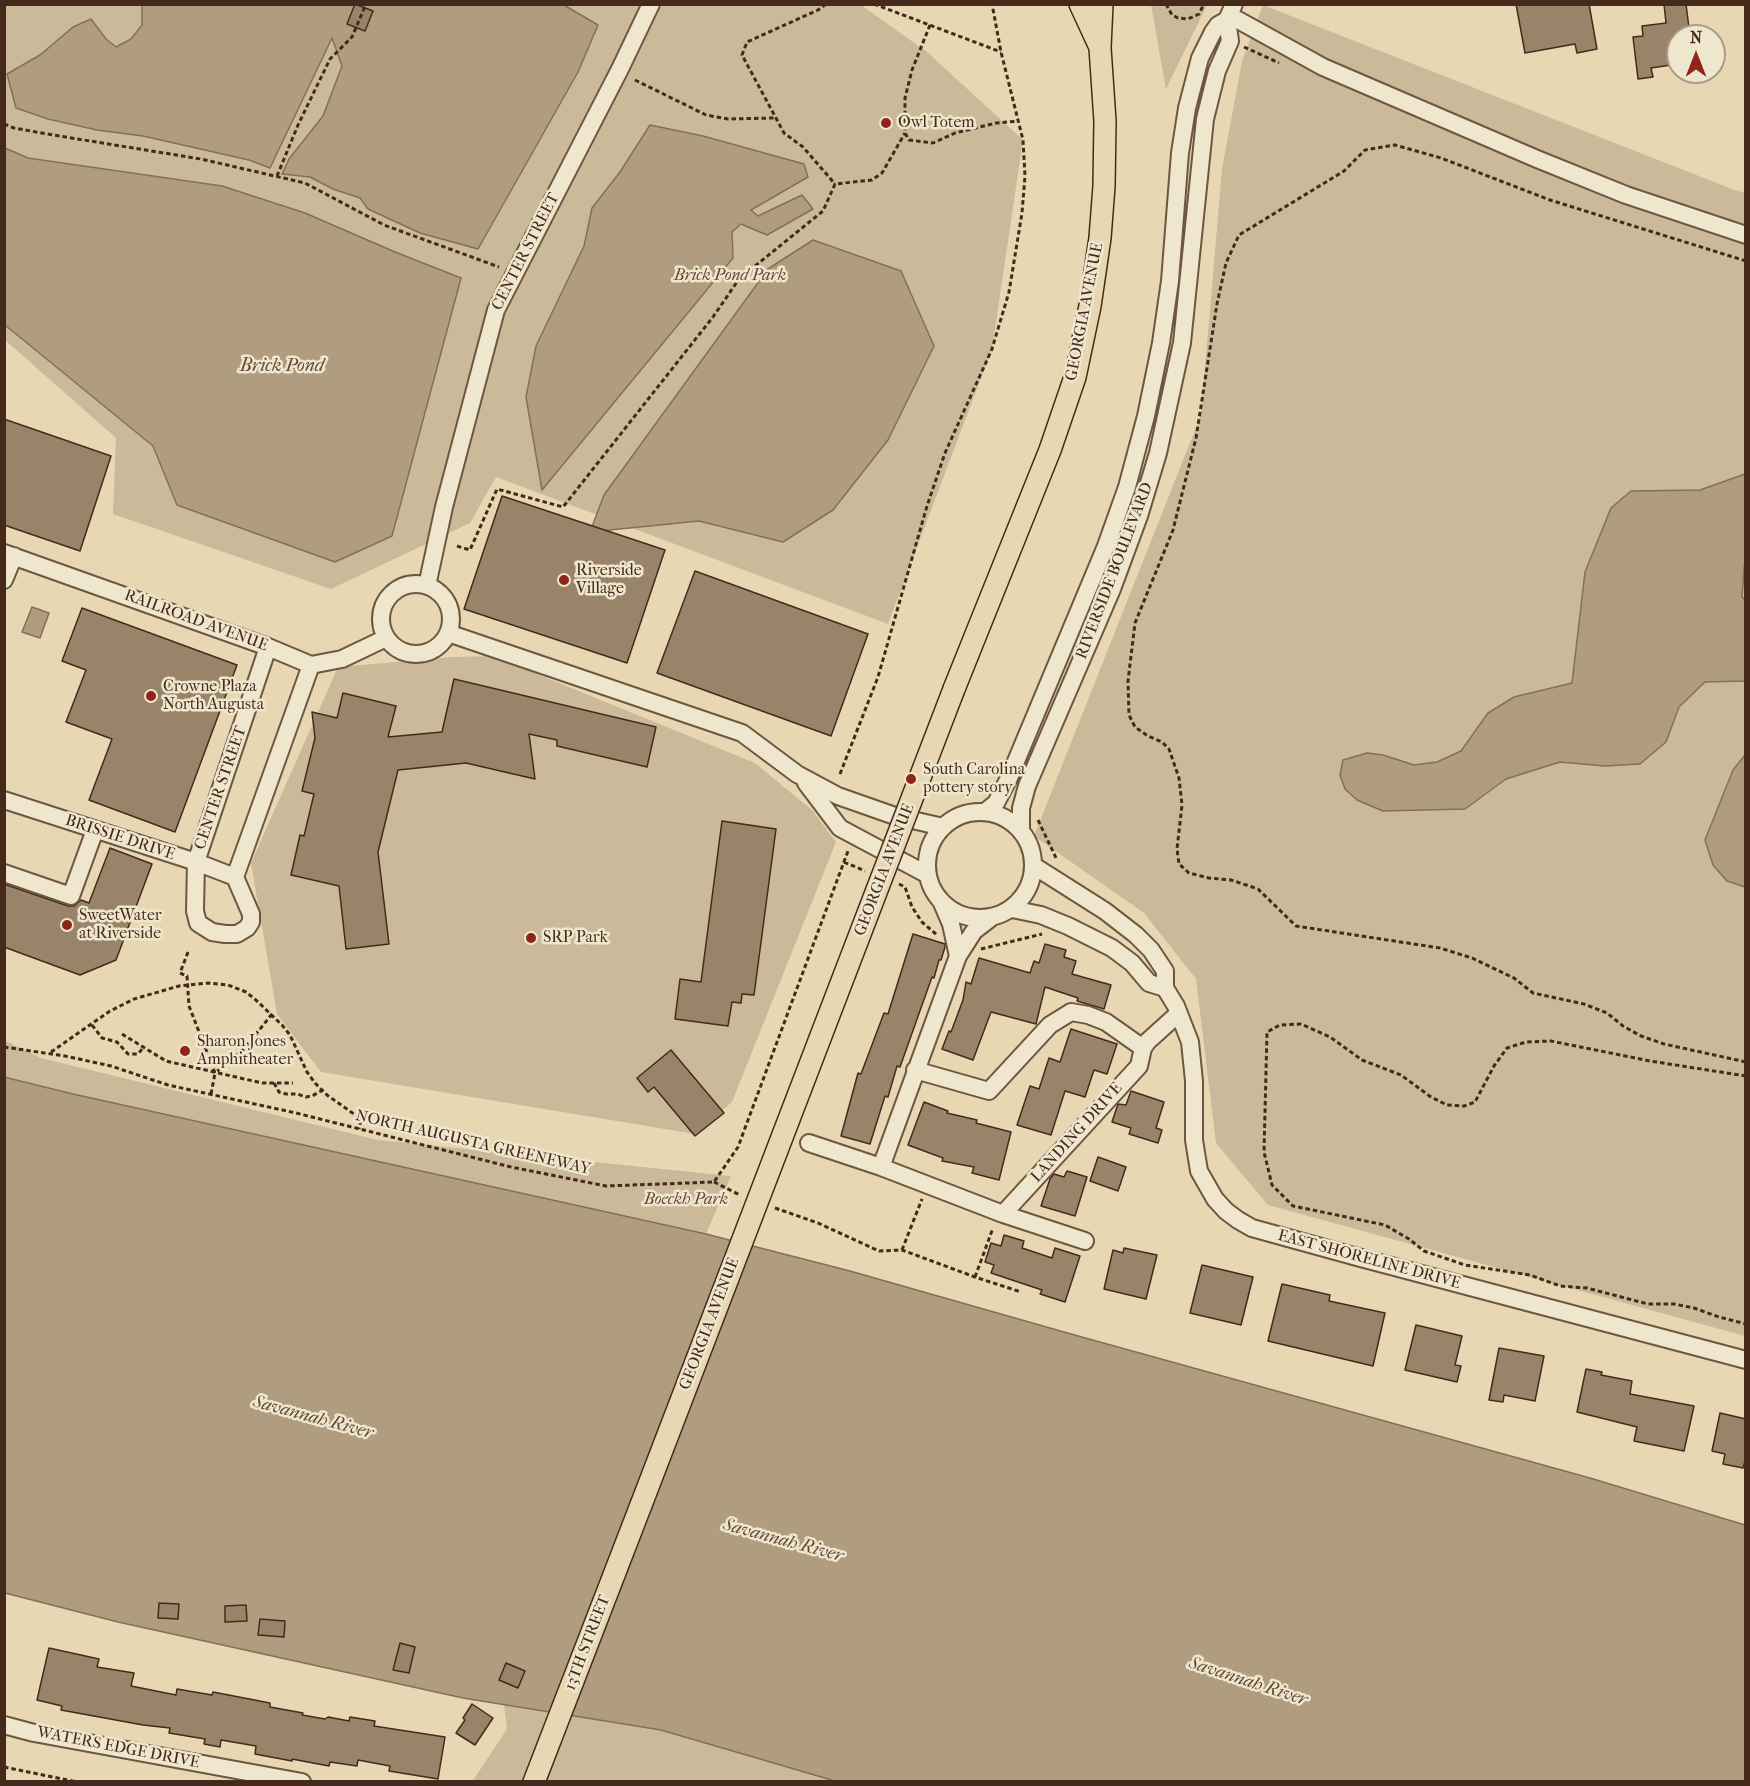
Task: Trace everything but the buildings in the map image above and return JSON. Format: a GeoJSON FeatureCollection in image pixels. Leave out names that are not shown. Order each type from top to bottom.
{"type":"FeatureCollection","features":[{"type":"Feature","properties":{"kind":"main road","name":"GEORGIA AVENUE"},"geometry":{"type":"LineString","coordinates":[[1080,4],[1100,48]]}},
{"type":"Feature","properties":{"kind":"main road","name":"GEORGIA AVENUE"},"geometry":{"type":"LineString","coordinates":[[641,1505],[954,689],[1050,450],[1075,377],[1090,306],[1100,238],[1104,186],[1105,121],[1100,48],[1102,4]]}},
{"type":"Feature","properties":{"kind":"main road","name":"13TH STREET"},"geometry":{"type":"LineString","coordinates":[[534,1782],[641,1505]]}},
{"type":"Feature","properties":{"kind":"street","name":"CENTER STREET"},"geometry":{"type":"LineString","coordinates":[[427,586],[444,507],[496,310],[651,4]]}},
{"type":"Feature","properties":{"kind":"street"},"geometry":{"type":"LineString","coordinates":[[1230,13],[1323,67],[1626,195],[1746,235]]}},
{"type":"Feature","properties":{"kind":"street","name":"RIVERSIDE BOULEVARD"},"geometry":{"type":"LineString","coordinates":[[985,812],[996,803],[1010,778],[1107,546],[1127,487],[1146,416],[1162,333],[1170,281],[1178,174],[1187,108],[1200,58],[1213,32],[1230,13]]}},
{"type":"Feature","properties":{"kind":"street","name":"RIVERSIDE BOULEVARD"},"geometry":{"type":"LineString","coordinates":[[1021,831],[1021,808],[1027,786],[1112,589],[1139,516],[1158,453],[1182,343],[1205,119],[1217,71],[1230,41],[1230,13]]}},
{"type":"Feature","properties":{"kind":"street"},"geometry":{"type":"LineString","coordinates":[[4,580],[9,554]]}},
{"type":"Feature","properties":{"kind":"street","name":"RAILROAD AVENUE"},"geometry":{"type":"LineString","coordinates":[[9,554],[268,647],[311,665]]}},
{"type":"Feature","properties":{"kind":"street"},"geometry":{"type":"LineString","coordinates":[[416,584],[427,586],[437,591],[450,610],[451,622],[448,633],[442,643],[421,654],[398,649],[386,638],[381,621],[382,609],[394,591],[416,584]]}},
{"type":"Feature","properties":{"kind":"street"},"geometry":{"type":"LineString","coordinates":[[448,633],[742,733],[797,774],[838,796],[896,816],[943,827]]}},
{"type":"Feature","properties":{"kind":"street"},"geometry":{"type":"LineString","coordinates":[[235,877],[311,665],[342,659],[386,638]]}},
{"type":"Feature","properties":{"kind":"street","name":"CENTER STREET"},"geometry":{"type":"LineString","coordinates":[[235,877],[251,914],[251,921],[247,928],[237,934],[212,932],[198,923],[195,911],[196,862],[268,647]]}},
{"type":"Feature","properties":{"kind":"street"},"geometry":{"type":"LineString","coordinates":[[797,774],[813,791],[840,828],[928,875]]}},
{"type":"Feature","properties":{"kind":"street","name":"BRISSIE DRIVE"},"geometry":{"type":"LineString","coordinates":[[4,800],[196,862],[235,877]]}},
{"type":"Feature","properties":{"kind":"street"},"geometry":{"type":"LineString","coordinates":[[881,1167],[958,956],[974,931],[991,918],[1012,909],[1020,902],[1031,884],[1034,866],[1028,840],[1014,823],[996,814],[985,812],[963,815],[943,827],[936,836],[927,861],[928,875],[933,891],[953,911],[966,917],[991,918]]}},
{"type":"Feature","properties":{"kind":"street"},"geometry":{"type":"LineString","coordinates":[[4,873],[71,896],[95,830]]}},
{"type":"Feature","properties":{"kind":"street"},"geometry":{"type":"LineString","coordinates":[[1012,909],[1041,915],[1112,948],[1132,963],[1149,983],[1165,988],[1165,970],[1151,950],[1136,935],[1105,911],[1034,866]]}},
{"type":"Feature","properties":{"kind":"street"},"geometry":{"type":"LineString","coordinates":[[942,902],[951,924],[958,956]]}},
{"type":"Feature","properties":{"kind":"street","name":"EAST SHORELINE DRIVE"},"geometry":{"type":"LineString","coordinates":[[1165,988],[1179,1013],[1190,1042],[1193,1062],[1194,1140],[1199,1171],[1215,1199],[1238,1220],[1252,1228],[1746,1360]]}},
{"type":"Feature","properties":{"kind":"street"},"geometry":{"type":"LineString","coordinates":[[915,1070],[989,1091],[1050,1025],[1071,1012],[1107,1022],[1143,1048]]}},
{"type":"Feature","properties":{"kind":"street","name":"LANDING DRIVE"},"geometry":{"type":"LineString","coordinates":[[998,1220],[1139,1066],[1143,1048],[1148,1041],[1179,1013]]}},
{"type":"Feature","properties":{"kind":"street"},"geometry":{"type":"LineString","coordinates":[[809,1143],[881,1167],[998,1220],[1085,1241]]}},
{"type":"Feature","properties":{"kind":"street","name":"WATERS EDGE DRIVE"},"geometry":{"type":"LineString","coordinates":[[4,1725],[45,1735],[302,1782]]}},
{"type":"Feature","properties":{"kind":"path"},"geometry":{"type":"LineString","coordinates":[[277,176],[298,125],[330,59],[352,37],[366,4]]}},
{"type":"Feature","properties":{"kind":"path"},"geometry":{"type":"LineString","coordinates":[[826,4],[818,10],[747,42],[742,55],[784,134],[803,147],[835,184]]}},
{"type":"Feature","properties":{"kind":"path"},"geometry":{"type":"LineString","coordinates":[[874,4],[1001,52]]}},
{"type":"Feature","properties":{"kind":"path"},"geometry":{"type":"LineString","coordinates":[[840,774],[878,676],[927,506],[945,453],[992,349],[1008,292],[1022,213],[1025,176],[1023,140],[1001,52],[992,4]]}},
{"type":"Feature","properties":{"kind":"path"},"geometry":{"type":"LineString","coordinates":[[1166,4],[1172,15],[1188,20],[1199,14],[1204,4]]}},
{"type":"Feature","properties":{"kind":"path"},"geometry":{"type":"LineString","coordinates":[[909,140],[905,134],[905,98],[915,63],[930,25]]}},
{"type":"Feature","properties":{"kind":"path"},"geometry":{"type":"LineString","coordinates":[[635,80],[706,116],[728,119],[775,118]]}},
{"type":"Feature","properties":{"kind":"path"},"geometry":{"type":"LineString","coordinates":[[900,141],[933,143],[956,133],[996,123],[1019,121]]}},
{"type":"Feature","properties":{"kind":"path"},"geometry":{"type":"LineString","coordinates":[[4,124],[53,135],[201,159],[305,183],[384,225],[507,270]]}},
{"type":"Feature","properties":{"kind":"path"},"geometry":{"type":"LineString","coordinates":[[835,184],[872,180],[882,173],[905,134]]}},
{"type":"Feature","properties":{"kind":"path"},"geometry":{"type":"LineString","coordinates":[[1746,261],[1550,200],[1442,158],[1395,145],[1365,150],[1344,171],[1239,235],[1226,263],[1217,304],[1196,438],[1176,519],[1135,623],[1128,681],[1129,716],[1135,727],[1162,742],[1169,749],[1179,778],[1182,806],[1177,849],[1179,864],[1189,873],[1231,880],[1258,889],[1296,926],[1440,948],[1472,958],[1514,978],[1533,993],[1584,1004],[1607,1013],[1623,1026],[1641,1036],[1664,1044],[1746,1062]]}},
{"type":"Feature","properties":{"kind":"path"},"geometry":{"type":"LineString","coordinates":[[458,546],[470,550],[497,489],[563,507],[713,317],[739,279],[823,211],[835,184]]}},
{"type":"Feature","properties":{"kind":"path"},"geometry":{"type":"LineString","coordinates":[[1035,815],[1059,863]]}},
{"type":"Feature","properties":{"kind":"path"},"geometry":{"type":"LineString","coordinates":[[745,1197],[714,1182],[738,1147],[853,834]]}},
{"type":"Feature","properties":{"kind":"path"},"geometry":{"type":"LineString","coordinates":[[188,952],[180,973],[187,976],[189,1006],[215,1072],[211,1095]]}},
{"type":"Feature","properties":{"kind":"path"},"geometry":{"type":"LineString","coordinates":[[50,1053],[111,1011],[134,999],[188,985],[209,983],[228,985],[246,992],[272,1014],[290,1035],[307,1072],[323,1090],[361,1119],[360,1129]]}},
{"type":"Feature","properties":{"kind":"path"},"geometry":{"type":"LineString","coordinates":[[215,1072],[243,1049],[272,1014]]}},
{"type":"Feature","properties":{"kind":"path"},"geometry":{"type":"LineString","coordinates":[[1746,1076],[1650,1061],[1551,1041],[1526,1042],[1507,1048],[1494,1066],[1475,1102],[1464,1106],[1448,1105],[1431,1097],[1401,1075],[1362,1060],[1330,1037],[1301,1024],[1280,1025],[1267,1032],[1264,1152],[1272,1185],[1293,1206],[1385,1225],[1424,1251],[1465,1265],[1530,1275],[1560,1286],[1587,1288],[1648,1304],[1674,1304],[1694,1308],[1746,1324]]}},
{"type":"Feature","properties":{"kind":"path"},"geometry":{"type":"LineString","coordinates":[[92,1025],[102,1038],[117,1042],[128,1054],[138,1054],[143,1048]]}},
{"type":"Feature","properties":{"kind":"path"},"geometry":{"type":"LineString","coordinates":[[122,1034],[166,1061],[261,1083],[293,1083]]}},
{"type":"Feature","properties":{"kind":"path","name":"NORTH AUGUSTA GREENEWAY"},"geometry":{"type":"LineString","coordinates":[[4,1047],[50,1053],[111,1066],[168,1085],[360,1129],[511,1167],[606,1186],[714,1182]]}},
{"type":"Feature","properties":{"kind":"path"},"geometry":{"type":"LineString","coordinates":[[274,1083],[279,1092],[306,1097],[323,1090]]}},
{"type":"Feature","properties":{"kind":"path"},"geometry":{"type":"LineString","coordinates":[[902,1251],[922,1199]]}},
{"type":"Feature","properties":{"kind":"path"},"geometry":{"type":"LineString","coordinates":[[766,1204],[818,1223],[879,1251],[902,1251],[1021,1292]]}},
{"type":"Feature","properties":{"kind":"path"},"geometry":{"type":"LineString","coordinates":[[975,1277],[998,1220]]}},
{"type":"Feature","properties":{"kind":"path"},"geometry":{"type":"LineString","coordinates":[[4,1767],[77,1782]]}},
{"type":"Feature","properties":{"kind":"green space","name":"Brick Pond Park"},"geometry":{"type":"Polygon","coordinates":[[[5,5],[861,5],[927,52],[1023,140],[992,349],[888,624],[496,477],[470,523],[331,589],[113,514],[116,438],[5,340],[5,5]]]}},
{"type":"Feature","properties":{"kind":"green space"},"geometry":{"type":"Polygon","coordinates":[[[1151,5],[1207,5],[1166,89],[1151,5]]]}},
{"type":"Feature","properties":{"kind":"green space"},"geometry":{"type":"Polygon","coordinates":[[[1263,5],[1745,193],[1745,1336],[1268,1205],[1216,1143],[1196,979],[1144,913],[1034,836],[1201,415],[1222,169],[1242,61],[1263,5]]]}},
{"type":"Feature","properties":{"kind":"green space","name":"SRP Park"},"geometry":{"type":"Polygon","coordinates":[[[493,656],[755,763],[812,810],[836,842],[732,1102],[695,1134],[321,1072],[277,1014],[251,863],[338,667],[453,657],[493,656]]]}},
{"type":"Feature","properties":{"kind":"green space","name":"Boeckh Park"},"geometry":{"type":"Polygon","coordinates":[[[4,1040],[41,1058],[378,1140],[731,1176],[706,1234],[5,1077],[4,1040]]]}},
{"type":"Feature","properties":{"kind":"green space"},"geometry":{"type":"Polygon","coordinates":[[[504,1704],[661,1730],[835,1781],[472,1782],[507,1729],[504,1704]]]}},
{"type":"Feature","properties":{"kind":"water"},"geometry":{"type":"Polygon","coordinates":[[[562,4],[598,25],[578,72],[478,249],[420,233],[368,209],[360,198],[333,189],[310,177],[282,174],[289,159],[323,116],[342,66],[332,38],[270,168],[249,160],[143,136],[97,130],[48,119],[16,108],[7,74],[40,55],[73,27],[91,19],[106,39],[116,47],[131,39],[142,25],[142,5],[562,4]]]}},
{"type":"Feature","properties":{"kind":"water"},"geometry":{"type":"Polygon","coordinates":[[[650,125],[703,136],[804,164],[808,177],[751,210],[758,216],[802,195],[813,209],[767,235],[741,224],[732,232],[733,258],[542,490],[526,397],[536,346],[584,246],[592,208],[620,172],[650,125]]]}},
{"type":"Feature","properties":{"kind":"water","name":"Brick Pond"},"geometry":{"type":"Polygon","coordinates":[[[5,148],[28,158],[222,186],[305,213],[461,278],[392,536],[335,562],[177,505],[153,446],[5,325],[5,148]]]}},
{"type":"Feature","properties":{"kind":"water"},"geometry":{"type":"Polygon","coordinates":[[[813,240],[901,271],[934,346],[888,440],[833,510],[783,542],[699,521],[590,532],[604,495],[768,269],[813,240]]]}},
{"type":"Feature","properties":{"kind":"water"},"geometry":{"type":"Polygon","coordinates":[[[1745,474],[1746,544],[1742,597],[1746,601],[1745,681],[1705,682],[1679,707],[1666,742],[1640,764],[1605,766],[1560,762],[1506,779],[1465,809],[1383,811],[1357,800],[1345,789],[1340,775],[1343,760],[1367,753],[1383,755],[1414,765],[1437,762],[1461,751],[1488,713],[1514,697],[1572,683],[1585,572],[1611,508],[1631,491],[1700,490],[1745,474]]]}},
{"type":"Feature","properties":{"kind":"water"},"geometry":{"type":"Polygon","coordinates":[[[32,607],[49,613],[40,638],[22,632],[32,607]]]}},
{"type":"Feature","properties":{"kind":"water"},"geometry":{"type":"Polygon","coordinates":[[[1745,755],[1745,887],[1727,881],[1713,865],[1705,840],[1733,770],[1745,755]]]}},
{"type":"Feature","properties":{"kind":"water","name":"Savannah River"},"geometry":{"type":"Polygon","coordinates":[[[4,1077],[706,1234],[850,1271],[1590,1478],[1745,1525],[1745,1781],[835,1781],[661,1730],[463,1698],[118,1622],[5,1593],[4,1077]]]}},
{"type":"Feature","properties":{"kind":"place","name":"Owl Totem"},"geometry":{"type":"Point","coordinates":[886,123]}},
{"type":"Feature","properties":{"kind":"place","name":"Riverside Village"},"geometry":{"type":"Point","coordinates":[564,580]}},
{"type":"Feature","properties":{"kind":"place","name":"Crowne Plaza North Augusta"},"geometry":{"type":"Point","coordinates":[151,696]}},
{"type":"Feature","properties":{"kind":"place","name":"South Carolina pottery story"},"geometry":{"type":"Point","coordinates":[911,779]}},
{"type":"Feature","properties":{"kind":"place","name":"SweetWater at Riverside"},"geometry":{"type":"Point","coordinates":[67,925]}},
{"type":"Feature","properties":{"kind":"place","name":"SRP Park"},"geometry":{"type":"Point","coordinates":[531,938]}},
{"type":"Feature","properties":{"kind":"place","name":"Sharon Jones Amphitheater"},"geometry":{"type":"Point","coordinates":[185,1051]}}]}
